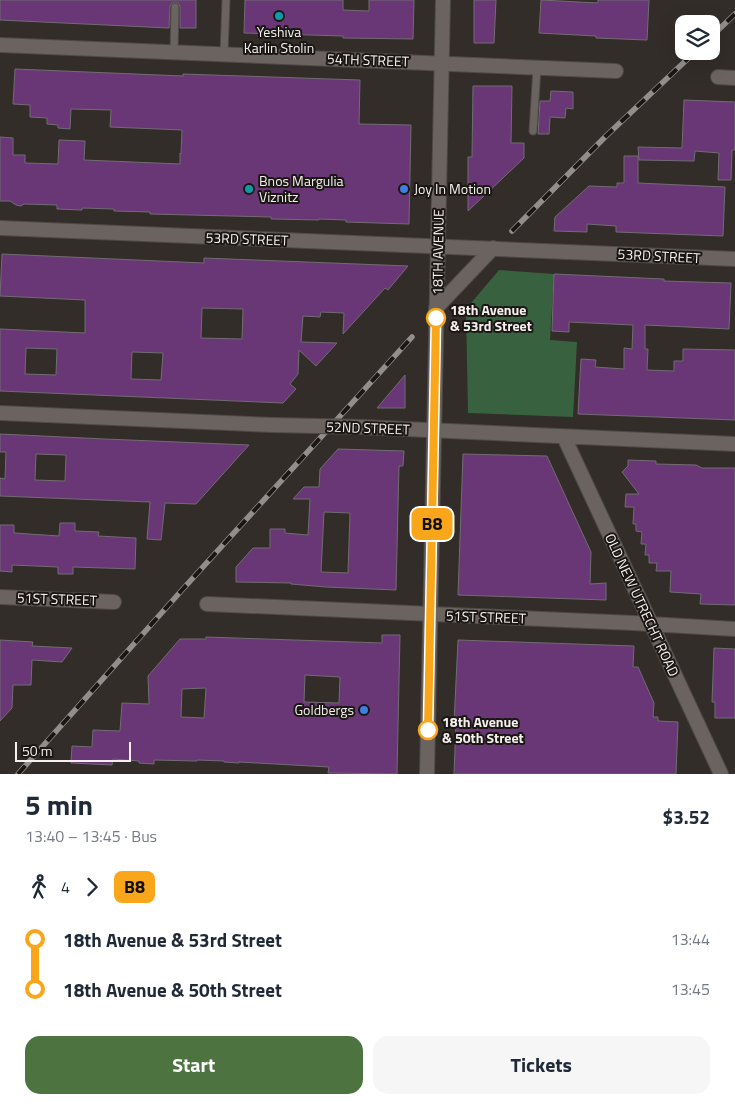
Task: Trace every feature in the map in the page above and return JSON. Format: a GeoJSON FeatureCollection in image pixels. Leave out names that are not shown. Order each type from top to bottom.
{"type":"FeatureCollection","features":[{"type":"Feature","properties":{"kind":"street","name":"18TH AVENUE"},"geometry":{"type":"LineString","coordinates":[[427,774],[443,0]]}},
{"type":"Feature","properties":{"kind":"street","name":"54TH STREET"},"geometry":{"type":"LineString","coordinates":[[0,45],[616,72]]}},
{"type":"Feature","properties":{"kind":"street"},"geometry":{"type":"LineString","coordinates":[[718,77],[735,78]]}},
{"type":"Feature","properties":{"kind":"street","name":"53RD STREET"},"geometry":{"type":"LineString","coordinates":[[0,228],[735,259]]}},
{"type":"Feature","properties":{"kind":"street"},"geometry":{"type":"LineString","coordinates":[[436,308],[493,248]]}},
{"type":"Feature","properties":{"kind":"street","name":"52ND STREET"},"geometry":{"type":"LineString","coordinates":[[0,413],[735,444]]}},
{"type":"Feature","properties":{"kind":"street","name":"OLD NEW UTRECHT ROAD"},"geometry":{"type":"LineString","coordinates":[[564,437],[720,774]]}},
{"type":"Feature","properties":{"kind":"street","name":"51ST STREET"},"geometry":{"type":"LineString","coordinates":[[0,597],[114,602]]}},
{"type":"Feature","properties":{"kind":"street","name":"51ST STREET"},"geometry":{"type":"LineString","coordinates":[[207,604],[735,629]]}},
{"type":"Feature","properties":{"kind":"lane"},"geometry":{"type":"LineString","coordinates":[[224,54],[226,0]]}},
{"type":"Feature","properties":{"kind":"lane"},"geometry":{"type":"LineString","coordinates":[[174,52],[175,8]]}},
{"type":"Feature","properties":{"kind":"lane"},"geometry":{"type":"LineString","coordinates":[[533,131],[537,68]]}},
{"type":"Feature","properties":{"kind":"green space"},"geometry":{"type":"Polygon","coordinates":[[[499,270],[554,274],[550,340],[577,342],[573,417],[468,413],[466,309],[499,270]]]}},
{"type":"Feature","properties":{"kind":"building"},"geometry":{"type":"Polygon","coordinates":[[[0,0],[196,0],[196,28],[180,28],[180,7],[176,2],[170,6],[169,28],[0,20],[0,0]]]}},
{"type":"Feature","properties":{"kind":"building"},"geometry":{"type":"Polygon","coordinates":[[[245,0],[343,0],[343,10],[369,11],[369,0],[414,0],[413,39],[244,33],[245,0]]]}},
{"type":"Feature","properties":{"kind":"building"},"geometry":{"type":"Polygon","coordinates":[[[474,0],[496,0],[494,43],[474,43],[474,0]]]}},
{"type":"Feature","properties":{"kind":"building"},"geometry":{"type":"Polygon","coordinates":[[[541,0],[598,3],[598,0],[649,0],[647,40],[539,33],[541,0]]]}},
{"type":"Feature","properties":{"kind":"building"},"geometry":{"type":"Polygon","coordinates":[[[15,69],[183,76],[183,74],[360,80],[359,124],[411,125],[409,224],[319,219],[271,219],[271,217],[150,214],[150,212],[114,211],[114,209],[57,209],[57,205],[24,204],[21,206],[10,201],[0,201],[0,137],[13,138],[13,155],[25,155],[25,163],[58,164],[59,140],[85,141],[84,160],[180,164],[182,130],[110,127],[111,110],[71,109],[70,129],[58,128],[58,125],[47,124],[47,118],[30,117],[30,105],[13,104],[15,69]]]}},
{"type":"Feature","properties":{"kind":"building"},"geometry":{"type":"Polygon","coordinates":[[[473,86],[512,86],[511,143],[524,143],[524,158],[468,211],[468,157],[472,157],[473,86]]]}},
{"type":"Feature","properties":{"kind":"building"},"geometry":{"type":"Polygon","coordinates":[[[551,91],[573,92],[573,109],[566,108],[565,118],[550,117],[549,134],[538,134],[540,101],[550,101],[551,91]]]}},
{"type":"Feature","properties":{"kind":"building"},"geometry":{"type":"Polygon","coordinates":[[[684,100],[735,102],[735,150],[732,150],[731,180],[718,180],[719,153],[695,151],[694,161],[639,160],[638,147],[682,148],[684,100]]]}},
{"type":"Feature","properties":{"kind":"building"},"geometry":{"type":"Polygon","coordinates":[[[624,156],[638,156],[638,183],[725,187],[723,236],[616,232],[616,226],[587,224],[587,232],[554,231],[555,217],[589,186],[617,187],[617,183],[624,183],[624,156]]]}},
{"type":"Feature","properties":{"kind":"building"},"geometry":{"type":"Polygon","coordinates":[[[2,254],[204,263],[204,258],[408,266],[388,290],[385,288],[343,334],[344,313],[321,312],[320,317],[303,316],[301,342],[337,343],[316,366],[299,350],[298,374],[290,384],[296,389],[283,403],[0,391],[0,329],[85,333],[85,300],[0,296],[2,254]],[[202,308],[201,338],[242,339],[243,309],[202,308]],[[26,348],[25,374],[56,375],[57,349],[26,348]],[[132,352],[131,379],[161,380],[163,353],[132,352]]]}},
{"type":"Feature","properties":{"kind":"building"},"geometry":{"type":"Polygon","coordinates":[[[554,274],[731,283],[729,329],[645,325],[645,349],[648,349],[647,370],[674,371],[674,361],[683,361],[683,349],[735,350],[735,420],[578,414],[581,359],[596,360],[595,367],[624,369],[624,348],[632,349],[633,325],[569,322],[569,332],[552,331],[554,274]]]}},
{"type":"Feature","properties":{"kind":"building"},"geometry":{"type":"Polygon","coordinates":[[[405,375],[405,408],[377,408],[405,375]]]}},
{"type":"Feature","properties":{"kind":"building"},"geometry":{"type":"Polygon","coordinates":[[[0,434],[249,445],[196,504],[165,503],[161,540],[147,539],[150,502],[0,496],[0,478],[5,479],[6,452],[0,452],[0,434]],[[36,454],[35,480],[65,481],[66,455],[36,454]]]}},
{"type":"Feature","properties":{"kind":"building"},"geometry":{"type":"Polygon","coordinates":[[[338,449],[404,451],[403,466],[399,466],[396,590],[326,587],[291,583],[236,582],[236,567],[253,548],[270,548],[270,529],[285,529],[285,533],[308,535],[310,499],[293,499],[304,487],[319,487],[320,469],[338,449]],[[324,512],[321,572],[348,573],[350,513],[324,512]]]}},
{"type":"Feature","properties":{"kind":"building"},"geometry":{"type":"Polygon","coordinates":[[[463,454],[547,456],[591,552],[590,584],[606,583],[606,600],[458,595],[463,454]]]}},
{"type":"Feature","properties":{"kind":"building"},"geometry":{"type":"Polygon","coordinates":[[[628,460],[656,461],[656,464],[696,465],[702,468],[735,468],[735,605],[700,604],[701,594],[670,592],[671,571],[656,571],[657,563],[649,563],[649,555],[645,555],[646,544],[641,544],[642,532],[636,531],[636,524],[633,524],[634,507],[625,507],[626,494],[639,494],[622,472],[628,466],[628,460]]]}},
{"type":"Feature","properties":{"kind":"building"},"geometry":{"type":"Polygon","coordinates":[[[60,523],[75,523],[75,531],[99,532],[98,536],[136,538],[135,569],[73,567],[73,574],[58,574],[58,567],[12,565],[12,572],[0,571],[0,525],[14,525],[14,533],[59,536],[60,523]]]}},
{"type":"Feature","properties":{"kind":"building"},"geometry":{"type":"Polygon","coordinates":[[[382,635],[400,635],[397,774],[328,773],[329,767],[197,760],[154,760],[154,764],[113,759],[112,765],[71,763],[72,746],[92,747],[93,730],[120,731],[122,703],[149,704],[148,676],[180,639],[206,639],[206,637],[382,643],[382,635]],[[305,675],[304,702],[339,703],[340,677],[305,675]],[[206,688],[182,689],[181,717],[204,718],[206,688]]]}},
{"type":"Feature","properties":{"kind":"building"},"geometry":{"type":"Polygon","coordinates":[[[0,640],[33,642],[32,646],[72,648],[62,662],[32,660],[31,685],[13,685],[12,708],[0,721],[0,640]]]}},
{"type":"Feature","properties":{"kind":"building"},"geometry":{"type":"Polygon","coordinates":[[[458,640],[634,646],[633,667],[638,667],[654,703],[653,717],[658,717],[658,721],[678,722],[676,774],[454,774],[456,724],[454,723],[458,640]]]}},
{"type":"Feature","properties":{"kind":"building"},"geometry":{"type":"Polygon","coordinates":[[[714,648],[735,649],[735,718],[715,718],[715,702],[712,702],[714,648]]]}},
{"type":"Feature","properties":{"kind":"railway"},"geometry":{"type":"LineString","coordinates":[[720,28],[735,14]]}},
{"type":"Feature","properties":{"kind":"railway"},"geometry":{"type":"LineString","coordinates":[[512,231],[606,136],[686,60]]}},
{"type":"Feature","properties":{"kind":"railway"},"geometry":{"type":"LineString","coordinates":[[18,774],[412,337]]}},
{"type":"Feature","properties":{"kind":"bus line","name":"B8"},"geometry":{"type":"LineString","coordinates":[[428,730],[436,318]]}},
{"type":"Feature","properties":{"kind":"place","name":"Yeshiva Karlin Stolin"},"geometry":{"type":"Point","coordinates":[279,16]}},
{"type":"Feature","properties":{"kind":"place","name":"Bnos Margulia Viznitz"},"geometry":{"type":"Point","coordinates":[249,189]}},
{"type":"Feature","properties":{"kind":"place","name":"Joy In Motion"},"geometry":{"type":"Point","coordinates":[404,189]}},
{"type":"Feature","properties":{"kind":"place","name":"18th Avenue & 53rd Street"},"geometry":{"type":"Point","coordinates":[436,318]}},
{"type":"Feature","properties":{"kind":"place","name":"Goldbergs"},"geometry":{"type":"Point","coordinates":[364,710]}},
{"type":"Feature","properties":{"kind":"place","name":"18th Avenue & 50th Street"},"geometry":{"type":"Point","coordinates":[428,730]}}]}
